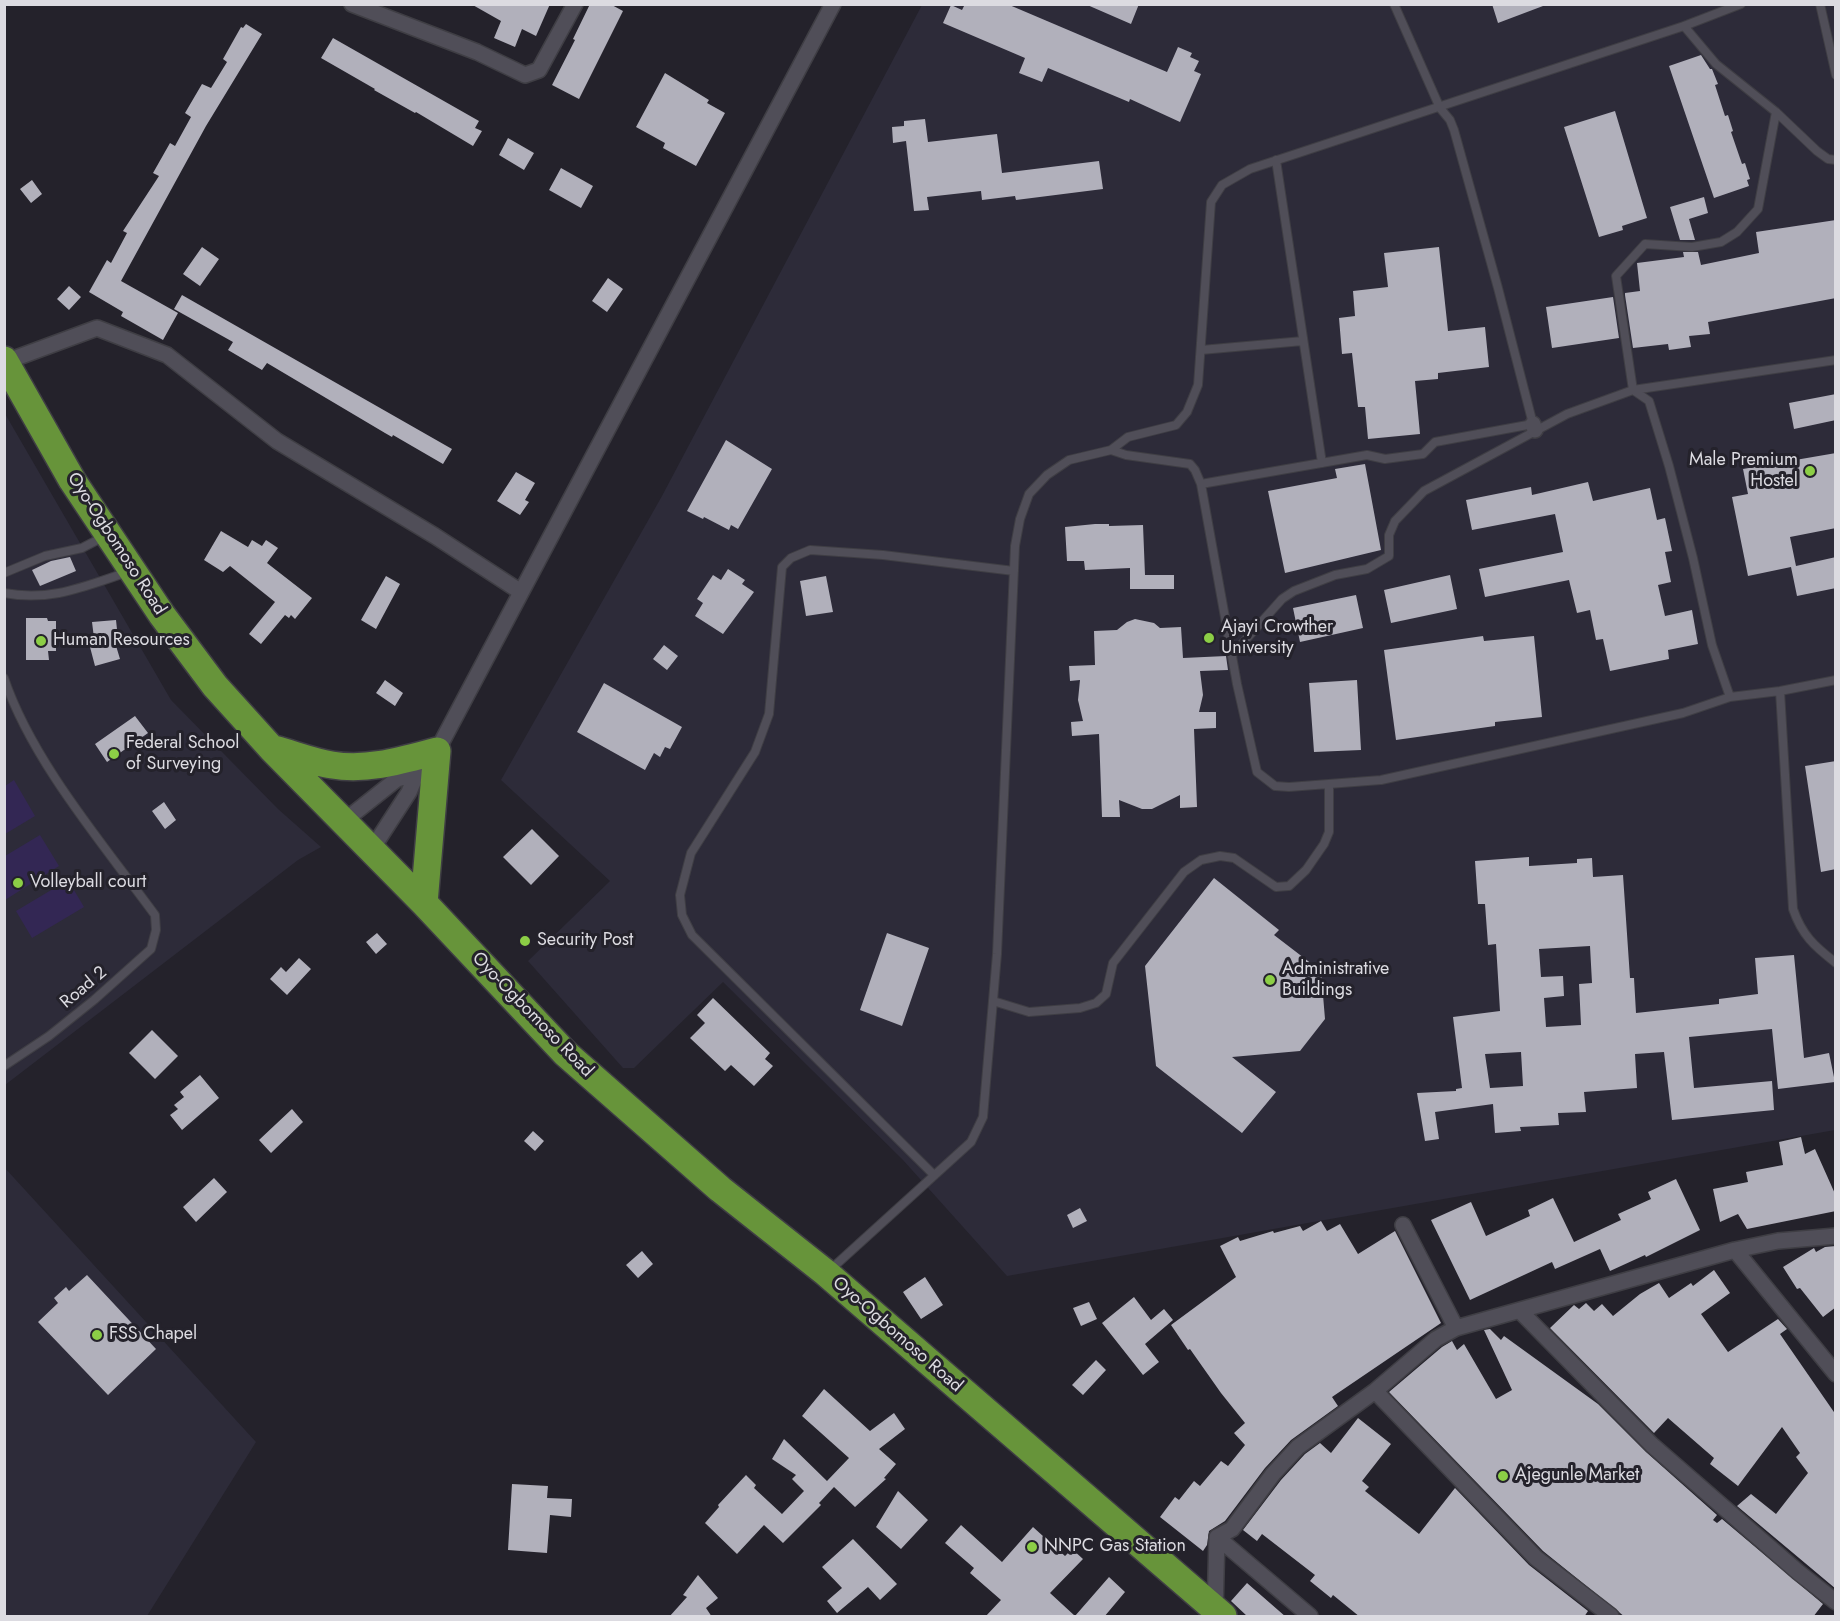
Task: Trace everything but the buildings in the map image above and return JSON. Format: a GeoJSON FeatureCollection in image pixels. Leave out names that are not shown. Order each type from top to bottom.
{"type":"FeatureCollection","features":[{"type":"Feature","properties":{"kind":"highway","name":"Oyo-Ogbomoso Road"},"geometry":{"type":"LineString","coordinates":[[5,361],[72,480],[162,615],[215,686],[565,1053],[720,1189],[826,1273],[1217,1614]]}},
{"type":"Feature","properties":{"kind":"highway"},"geometry":{"type":"LineString","coordinates":[[272,748],[333,765],[363,766],[395,763],[437,751],[424,903]]}},
{"type":"Feature","properties":{"kind":"street"},"geometry":{"type":"LineString","coordinates":[[352,4],[477,52],[525,75],[539,70],[575,4]]}},
{"type":"Feature","properties":{"kind":"street"},"geometry":{"type":"LineString","coordinates":[[372,849],[409,792],[417,773],[437,751],[833,4]]}},
{"type":"Feature","properties":{"kind":"street"},"geometry":{"type":"LineString","coordinates":[[5,361],[97,328],[167,355],[277,441],[435,536],[521,592]]}},
{"type":"Feature","properties":{"kind":"street"},"geometry":{"type":"LineString","coordinates":[[343,822],[397,779],[417,773]]}},
{"type":"Feature","properties":{"kind":"street"},"geometry":{"type":"LineString","coordinates":[[1403,1225],[1456,1328]]}},
{"type":"Feature","properties":{"kind":"street"},"geometry":{"type":"LineString","coordinates":[[1217,1537],[1232,1529],[1274,1474],[1298,1448],[1375,1391],[1436,1339],[1456,1328],[1735,1250],[1778,1241],[1836,1236]]}},
{"type":"Feature","properties":{"kind":"street"},"geometry":{"type":"LineString","coordinates":[[1735,1250],[1836,1374]]}},
{"type":"Feature","properties":{"kind":"street"},"geometry":{"type":"LineString","coordinates":[[1520,1311],[1652,1445],[1798,1572],[1836,1602]]}},
{"type":"Feature","properties":{"kind":"street"},"geometry":{"type":"LineString","coordinates":[[1375,1391],[1536,1558],[1611,1617]]}},
{"type":"Feature","properties":{"kind":"street"},"geometry":{"type":"LineString","coordinates":[[1217,1537],[1217,1614]]}},
{"type":"Feature","properties":{"kind":"street"},"geometry":{"type":"LineString","coordinates":[[1217,1537],[1310,1617]]}},
{"type":"Feature","properties":{"kind":"lane"},"geometry":{"type":"LineString","coordinates":[[1394,4],[1440,108],[1450,120],[1454,130],[1534,427]]}},
{"type":"Feature","properties":{"kind":"lane"},"geometry":{"type":"LineString","coordinates":[[826,1273],[971,1142],[983,1117],[997,954],[1015,546],[1020,519],[1029,494],[1047,475],[1069,460],[1111,450],[1128,437],[1176,425],[1187,412],[1198,385],[1211,202],[1222,185],[1250,169],[1440,108],[1684,26],[1741,4]]}},
{"type":"Feature","properties":{"kind":"lane"},"geometry":{"type":"LineString","coordinates":[[1820,4],[1836,75]]}},
{"type":"Feature","properties":{"kind":"lane"},"geometry":{"type":"LineString","coordinates":[[1684,26],[1716,64],[1776,112],[1817,151],[1828,159],[1836,160]]}},
{"type":"Feature","properties":{"kind":"lane"},"geometry":{"type":"LineString","coordinates":[[1730,697],[1712,645],[1693,558],[1669,465],[1649,400],[1633,390],[1616,276],[1645,244],[1692,248],[1721,242],[1737,232],[1758,209],[1776,112]]}},
{"type":"Feature","properties":{"kind":"lane"},"geometry":{"type":"LineString","coordinates":[[1276,160],[1322,463]]}},
{"type":"Feature","properties":{"kind":"lane"},"geometry":{"type":"LineString","coordinates":[[1201,350],[1303,341]]}},
{"type":"Feature","properties":{"kind":"lane"},"geometry":{"type":"LineString","coordinates":[[1232,655],[1282,599],[1294,591],[1335,575],[1367,569],[1389,556],[1389,535],[1395,521],[1424,491],[1534,427],[1633,390],[1836,360]]}},
{"type":"Feature","properties":{"kind":"lane"},"geometry":{"type":"LineString","coordinates":[[1201,484],[1367,455],[1385,459],[1423,454],[1435,442],[1534,427]]}},
{"type":"Feature","properties":{"kind":"lane"},"geometry":{"type":"LineString","coordinates":[[1111,450],[1126,455],[1190,464],[1195,470],[1201,484],[1232,655],[1257,772],[1275,786],[1381,780],[1683,713],[1730,697],[1780,691],[1836,680]]}},
{"type":"Feature","properties":{"kind":"lane"},"geometry":{"type":"LineString","coordinates":[[4,573],[45,556],[82,548],[109,534]]}},
{"type":"Feature","properties":{"kind":"lane"},"geometry":{"type":"LineString","coordinates":[[934,1175],[692,935],[682,915],[680,895],[691,853],[755,752],[769,714],[782,567],[791,558],[810,550],[883,555],[1014,571]]}},
{"type":"Feature","properties":{"kind":"lane"},"geometry":{"type":"LineString","coordinates":[[4,594],[22,597],[61,594],[133,570]]}},
{"type":"Feature","properties":{"kind":"lane","name":"Road 2"},"geometry":{"type":"LineString","coordinates":[[4,678],[31,739],[75,807],[155,915],[156,930],[151,949],[49,1036],[4,1066]]}},
{"type":"Feature","properties":{"kind":"lane"},"geometry":{"type":"LineString","coordinates":[[1780,691],[1793,909],[1798,924],[1813,945],[1836,963]]}},
{"type":"Feature","properties":{"kind":"lane"},"geometry":{"type":"LineString","coordinates":[[993,1000],[1029,1012],[1080,1008],[1096,1003],[1106,994],[1113,963],[1184,872],[1201,860],[1220,856],[1234,858],[1276,887],[1289,886],[1306,870],[1324,844],[1329,832],[1329,784]]}},
{"type":"Feature","properties":{"kind":"shaded area","name":"Ajayi Crowther University"},"geometry":{"type":"Polygon","coordinates":[[[922,5],[1835,5],[1835,1130],[1007,1276],[903,1160],[723,982],[634,1068],[623,1068],[528,961],[610,881],[501,780],[662,496],[922,5]]]}},
{"type":"Feature","properties":{"kind":"shaded area","name":"Federal School of Surveying"},"geometry":{"type":"Polygon","coordinates":[[[4,412],[171,700],[278,809],[321,847],[298,860],[5,1085],[4,412]]]}},
{"type":"Feature","properties":{"kind":"shaded area"},"geometry":{"type":"Polygon","coordinates":[[[14,780],[35,816],[5,834],[5,786],[14,780]]]}},
{"type":"Feature","properties":{"kind":"shaded area","name":"Volleyball court"},"geometry":{"type":"Polygon","coordinates":[[[40,835],[59,866],[5,900],[5,856],[40,835]]]}},
{"type":"Feature","properties":{"kind":"shaded area"},"geometry":{"type":"Polygon","coordinates":[[[68,880],[84,907],[32,938],[16,911],[68,880]]]}},
{"type":"Feature","properties":{"kind":"shaded area"},"geometry":{"type":"Polygon","coordinates":[[[4,1167],[256,1442],[147,1616],[5,1616],[4,1167]]]}},
{"type":"Feature","properties":{"kind":"place","name":"Male Premium Hostel"},"geometry":{"type":"Point","coordinates":[1810,471]}},
{"type":"Feature","properties":{"kind":"place","name":"Ajayi Crowther University"},"geometry":{"type":"Point","coordinates":[1209,638]}},
{"type":"Feature","properties":{"kind":"place","name":"Human Resources"},"geometry":{"type":"Point","coordinates":[41,641]}},
{"type":"Feature","properties":{"kind":"place","name":"Federal School of Surveying"},"geometry":{"type":"Point","coordinates":[114,754]}},
{"type":"Feature","properties":{"kind":"place","name":"Volleyball court"},"geometry":{"type":"Point","coordinates":[18,883]}},
{"type":"Feature","properties":{"kind":"place","name":"Security Post"},"geometry":{"type":"Point","coordinates":[525,941]}},
{"type":"Feature","properties":{"kind":"place","name":"Administrative Buildings"},"geometry":{"type":"Point","coordinates":[1270,980]}},
{"type":"Feature","properties":{"kind":"place","name":"FSS Chapel"},"geometry":{"type":"Point","coordinates":[97,1335]}},
{"type":"Feature","properties":{"kind":"place","name":"Ajegunle Market"},"geometry":{"type":"Point","coordinates":[1503,1476]}},
{"type":"Feature","properties":{"kind":"place","name":"NNPC Gas Station"},"geometry":{"type":"Point","coordinates":[1032,1547]}}]}
